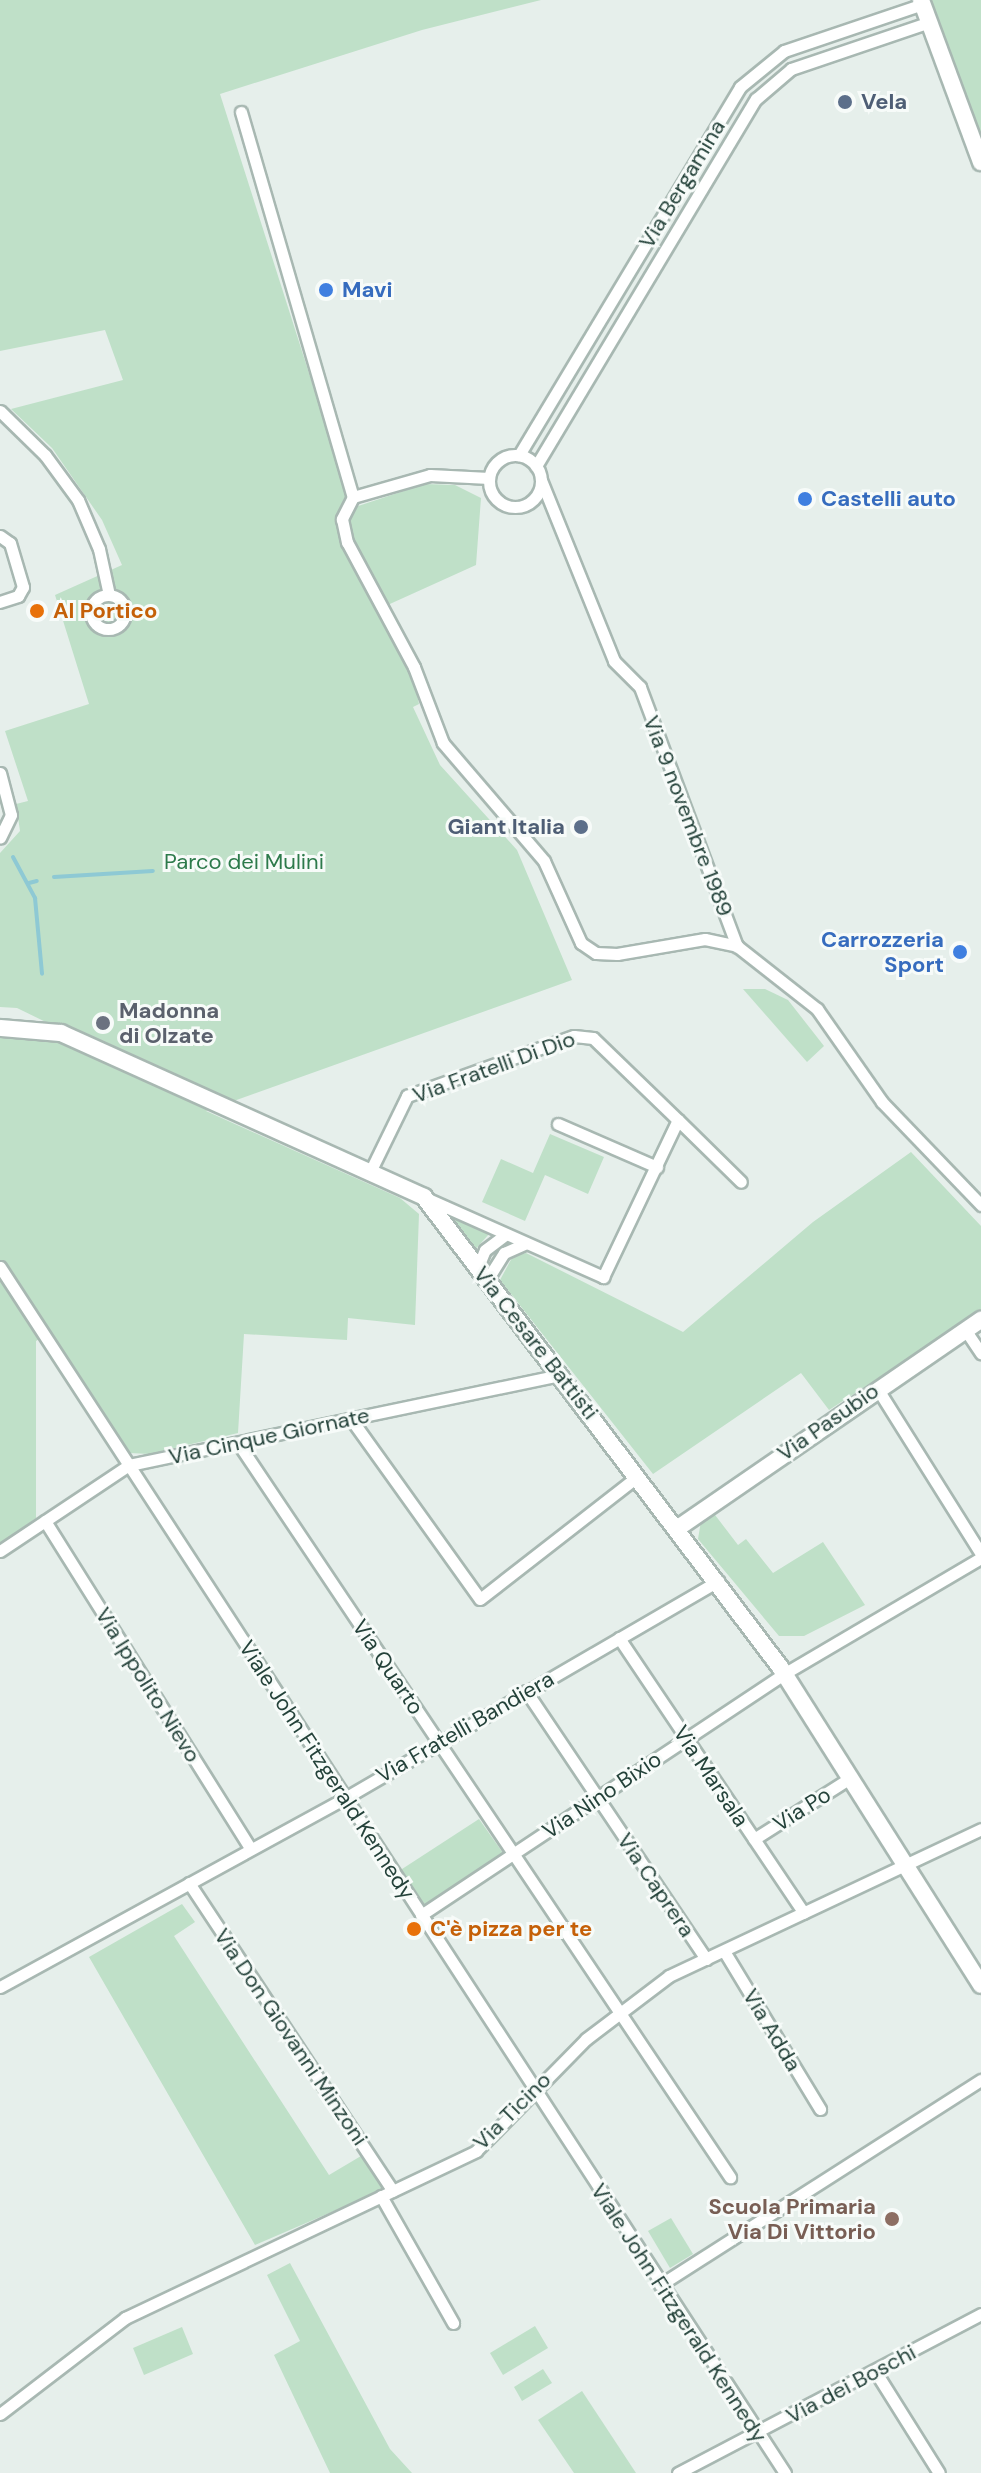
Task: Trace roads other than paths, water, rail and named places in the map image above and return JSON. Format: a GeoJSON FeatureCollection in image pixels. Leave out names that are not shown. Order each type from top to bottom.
{"type":"FeatureCollection","features":[{"type":"Feature","properties":{"kind":"street"},"geometry":{"type":"LineString","coordinates":[[922,2],[981,162]]}},
{"type":"Feature","properties":{"kind":"street","name":"Via Bergamina"},"geometry":{"type":"LineString","coordinates":[[519,455],[740,87],[784,51],[922,2]]}},
{"type":"Feature","properties":{"kind":"street","name":"Via Bergamina"},"geometry":{"type":"LineString","coordinates":[[536,466],[756,99],[791,69],[930,22]]}},
{"type":"Feature","properties":{"kind":"street"},"geometry":{"type":"LineString","coordinates":[[241,112],[353,497],[342,519],[347,542],[414,667],[443,743],[544,861],[581,943],[596,953],[617,954],[705,939],[737,946],[817,1009],[882,1102],[981,1205]]}},
{"type":"Feature","properties":{"kind":"street"},"geometry":{"type":"LineString","coordinates":[[0,411],[45,455],[78,500],[99,549],[109,595]]}},
{"type":"Feature","properties":{"kind":"street"},"geometry":{"type":"LineString","coordinates":[[519,455],[536,466],[541,480],[535,498],[514,507],[493,495],[489,478],[497,461],[519,455]]}},
{"type":"Feature","properties":{"kind":"street"},"geometry":{"type":"LineString","coordinates":[[353,497],[430,475],[489,478]]}},
{"type":"Feature","properties":{"kind":"street","name":"Via 9 novembre 1989"},"geometry":{"type":"LineString","coordinates":[[541,480],[614,661],[640,687],[737,946]]}},
{"type":"Feature","properties":{"kind":"street"},"geometry":{"type":"LineString","coordinates":[[0,536],[10,543],[23,587],[18,596],[0,602]]}},
{"type":"Feature","properties":{"kind":"street"},"geometry":{"type":"LineString","coordinates":[[0,773],[10,805],[9,827],[0,838]]}},
{"type":"Feature","properties":{"kind":"street","name":"Via Cesare Battisti"},"geometry":{"type":"LineString","coordinates":[[0,1028],[61,1033],[424,1197],[718,1581],[850,1778],[981,1985]]}},
{"type":"Feature","properties":{"kind":"street","name":"Via Fratelli Di Dio"},"geometry":{"type":"LineString","coordinates":[[370,1172],[407,1096],[574,1036],[593,1038],[741,1182]]}},
{"type":"Feature","properties":{"kind":"street"},"geometry":{"type":"LineString","coordinates":[[424,1197],[603,1277],[678,1120]]}},
{"type":"Feature","properties":{"kind":"street"},"geometry":{"type":"LineString","coordinates":[[558,1124],[657,1167]]}},
{"type":"Feature","properties":{"kind":"street"},"geometry":{"type":"LineString","coordinates":[[482,1273],[485,1250],[506,1234]]}},
{"type":"Feature","properties":{"kind":"street"},"geometry":{"type":"LineString","coordinates":[[482,1273],[504,1253],[526,1243]]}},
{"type":"Feature","properties":{"kind":"street","name":"Viale John Fitzgerald Kennedy"},"geometry":{"type":"LineString","coordinates":[[0,1267],[785,2473]]}},
{"type":"Feature","properties":{"kind":"street","name":"Via Pasubio"},"geometry":{"type":"LineString","coordinates":[[678,1528],[877,1388],[981,1320]]}},
{"type":"Feature","properties":{"kind":"street"},"geometry":{"type":"LineString","coordinates":[[966,1331],[981,1353]]}},
{"type":"Feature","properties":{"kind":"street","name":"Via Cinque Giornate"},"geometry":{"type":"LineString","coordinates":[[0,1551],[129,1465],[561,1375]]}},
{"type":"Feature","properties":{"kind":"street"},"geometry":{"type":"LineString","coordinates":[[782,1675],[981,1556],[877,1388]]}},
{"type":"Feature","properties":{"kind":"street"},"geometry":{"type":"LineString","coordinates":[[351,1419],[480,1599],[638,1476]]}},
{"type":"Feature","properties":{"kind":"street","name":"Via Quarto"},"geometry":{"type":"LineString","coordinates":[[238,1443],[730,2177]]}},
{"type":"Feature","properties":{"kind":"street","name":"Via Ippolito Nievo"},"geometry":{"type":"LineString","coordinates":[[45,1521],[251,1849]]}},
{"type":"Feature","properties":{"kind":"street","name":"Via Fratelli Bandiera"},"geometry":{"type":"LineString","coordinates":[[0,1987],[345,1798],[718,1581]]}},
{"type":"Feature","properties":{"kind":"street","name":"Via Marsala"},"geometry":{"type":"LineString","coordinates":[[619,1638],[804,1913]]}},
{"type":"Feature","properties":{"kind":"street","name":"Via Nino Bixio"},"geometry":{"type":"LineString","coordinates":[[421,1915],[782,1675]]}},
{"type":"Feature","properties":{"kind":"street","name":"Via Caprera"},"geometry":{"type":"LineString","coordinates":[[526,1691],[706,1959]]}},
{"type":"Feature","properties":{"kind":"street","name":"Via Po"},"geometry":{"type":"LineString","coordinates":[[754,1839],[850,1778]]}},
{"type":"Feature","properties":{"kind":"street","name":"Via Ticino"},"geometry":{"type":"LineString","coordinates":[[0,2414],[125,2318],[476,2151],[619,2011],[669,1976],[981,1829]]}},
{"type":"Feature","properties":{"kind":"street","name":"Via Don Giovanni Minzoni"},"geometry":{"type":"LineString","coordinates":[[189,1883],[393,2191]]}},
{"type":"Feature","properties":{"kind":"street","name":"Via Adda"},"geometry":{"type":"LineString","coordinates":[[724,1951],[820,2109]]}},
{"type":"Feature","properties":{"kind":"street"},"geometry":{"type":"LineString","coordinates":[[660,2285],[981,2080]]}},
{"type":"Feature","properties":{"kind":"street"},"geometry":{"type":"LineString","coordinates":[[381,2196],[453,2323]]}},
{"type":"Feature","properties":{"kind":"street","name":"Via dei Boschi"},"geometry":{"type":"LineString","coordinates":[[678,2473],[979,2319]]}},
{"type":"Feature","properties":{"kind":"street"},"geometry":{"type":"LineString","coordinates":[[875,2371],[939,2473]]}},
{"type":"Feature","properties":{"kind":"waterway"},"geometry":{"type":"LineString","coordinates":[[13,857],[35,898],[42,974]]}},
{"type":"Feature","properties":{"kind":"waterway"},"geometry":{"type":"LineString","coordinates":[[54,877],[153,871]]}},
{"type":"Feature","properties":{"kind":"waterway"},"geometry":{"type":"LineString","coordinates":[[29,883],[37,881]]}},
{"type":"Feature","properties":{"kind":"place","name":"Vela"},"geometry":{"type":"Point","coordinates":[845,102]}},
{"type":"Feature","properties":{"kind":"place","name":"Mavi"},"geometry":{"type":"Point","coordinates":[326,290]}},
{"type":"Feature","properties":{"kind":"place","name":"Castelli auto"},"geometry":{"type":"Point","coordinates":[805,499]}},
{"type":"Feature","properties":{"kind":"place","name":"Al Portico"},"geometry":{"type":"Point","coordinates":[37,611]}},
{"type":"Feature","properties":{"kind":"place","name":"Giant Italia"},"geometry":{"type":"Point","coordinates":[581,827]}},
{"type":"Feature","properties":{"kind":"place","name":"Carrozzeria Sport"},"geometry":{"type":"Point","coordinates":[960,952]}},
{"type":"Feature","properties":{"kind":"place","name":"Madonna di Olzate"},"geometry":{"type":"Point","coordinates":[103,1023]}},
{"type":"Feature","properties":{"kind":"place","name":"C'è pizza per te"},"geometry":{"type":"Point","coordinates":[414,1929]}},
{"type":"Feature","properties":{"kind":"place","name":"Scuola Primaria Via Di Vittorio"},"geometry":{"type":"Point","coordinates":[892,2219]}},
{"type":"Feature","properties":{"kind":"park label","name":"Parco dei Mulini"},"geometry":{"type":"Point","coordinates":[244,862]}}]}
